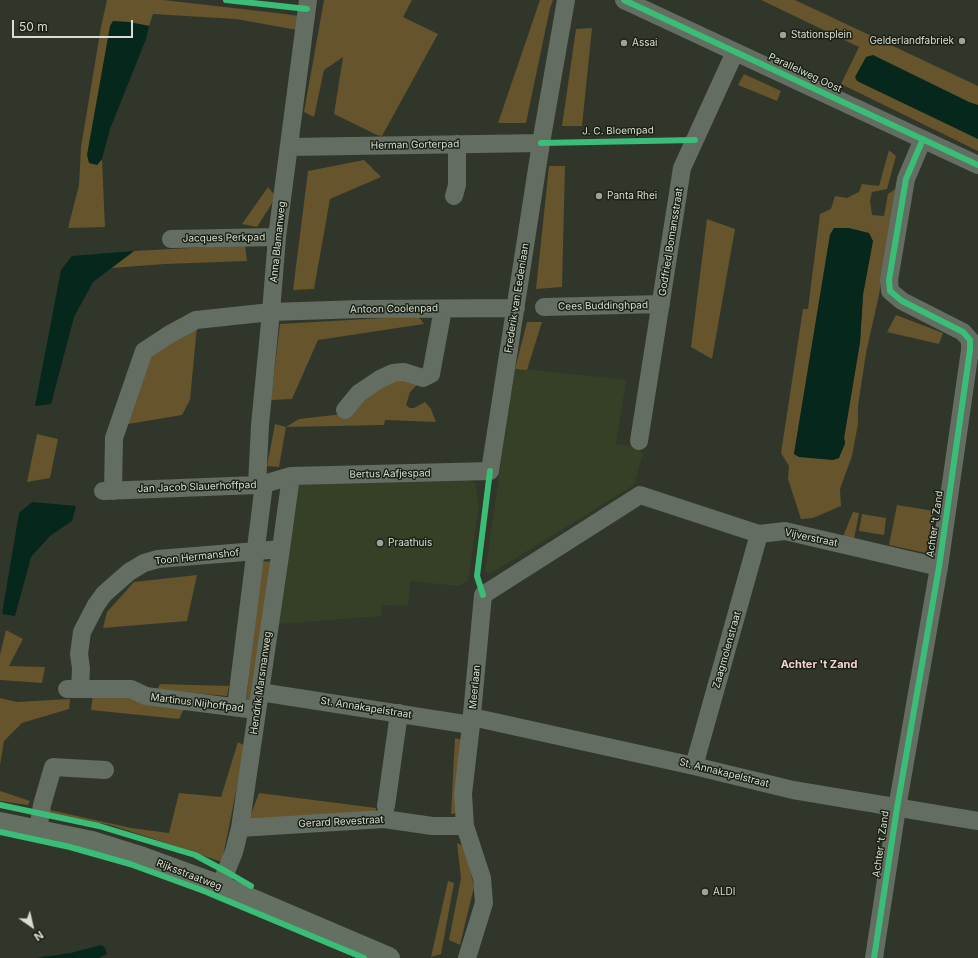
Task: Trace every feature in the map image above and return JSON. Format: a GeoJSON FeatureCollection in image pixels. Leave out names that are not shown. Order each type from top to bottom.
{"type":"FeatureCollection","features":[{"type":"Feature","properties":{"kind":"street","name":"Anna Blamanweg"},"geometry":{"type":"LineString","coordinates":[[261,485],[260,425],[272,312],[277,237],[308,0]]}},
{"type":"Feature","properties":{"kind":"street","name":"Frederik van Eedenlaan"},"geometry":{"type":"LineString","coordinates":[[490,471],[541,143],[566,0]]}},
{"type":"Feature","properties":{"kind":"street","name":"Parallelweg Oost"},"geometry":{"type":"LineString","coordinates":[[624,0],[978,165]]}},
{"type":"Feature","properties":{"kind":"street","name":"Godfried Bomansstraat"},"geometry":{"type":"LineString","coordinates":[[639,441],[682,168],[735,52]]}},
{"type":"Feature","properties":{"kind":"street","name":"Achter 't Zand"},"geometry":{"type":"LineString","coordinates":[[874,958],[896,808],[939,567],[970,345],[970,340],[963,332],[902,301],[890,291],[889,280],[906,179],[923,140]]}},
{"type":"Feature","properties":{"kind":"street","name":"Herman Gorterpad"},"geometry":{"type":"LineString","coordinates":[[289,147],[541,143]]}},
{"type":"Feature","properties":{"kind":"street"},"geometry":{"type":"LineString","coordinates":[[454,196],[457,185],[457,144]]}},
{"type":"Feature","properties":{"kind":"street","name":"Jacques Perkpad"},"geometry":{"type":"LineString","coordinates":[[171,239],[277,237]]}},
{"type":"Feature","properties":{"kind":"street","name":"Cees Buddinghpad"},"geometry":{"type":"LineString","coordinates":[[544,307],[661,304]]}},
{"type":"Feature","properties":{"kind":"street","name":"Antoon Coolenpad"},"geometry":{"type":"LineString","coordinates":[[108,491],[114,438],[144,351],[170,334],[196,320],[272,312],[516,308]]}},
{"type":"Feature","properties":{"kind":"street"},"geometry":{"type":"LineString","coordinates":[[345,410],[359,393],[380,379],[393,373],[404,372],[423,378],[431,374],[443,309]]}},
{"type":"Feature","properties":{"kind":"street","name":"Bertus Aafjespad"},"geometry":{"type":"LineString","coordinates":[[291,476],[490,471]]}},
{"type":"Feature","properties":{"kind":"street","name":"Jan Jacob Slauerhoffpad"},"geometry":{"type":"LineString","coordinates":[[108,491],[261,485],[291,476]]}},
{"type":"Feature","properties":{"kind":"street","name":"Hendrik Marsmanweg"},"geometry":{"type":"LineString","coordinates":[[220,886],[234,852],[240,828],[291,476]]}},
{"type":"Feature","properties":{"kind":"street","name":"Hendrik Marsmanweg"},"geometry":{"type":"LineString","coordinates":[[236,707],[255,551],[261,485]]}},
{"type":"Feature","properties":{"kind":"street","name":"Vijverstraat"},"geometry":{"type":"LineString","coordinates":[[640,495],[759,534],[785,531],[939,567]]}},
{"type":"Feature","properties":{"kind":"street","name":"Meerlaan"},"geometry":{"type":"LineString","coordinates":[[467,958],[484,903],[482,878],[465,826],[463,794],[472,721],[483,595],[640,495]]}},
{"type":"Feature","properties":{"kind":"street","name":"Zaagmolenstraat"},"geometry":{"type":"LineString","coordinates":[[694,766],[759,534]]}},
{"type":"Feature","properties":{"kind":"street","name":"Toon Hermanshof"},"geometry":{"type":"LineString","coordinates":[[74,689],[81,668],[79,654],[82,632],[96,605],[104,594],[129,572],[144,563],[158,559],[281,549]]}},
{"type":"Feature","properties":{"kind":"street","name":"Martinus Nijhoffpad"},"geometry":{"type":"LineString","coordinates":[[74,689],[131,689],[146,696],[256,710]]}},
{"type":"Feature","properties":{"kind":"street","name":"St. Annakapelstraat"},"geometry":{"type":"LineString","coordinates":[[260,692],[400,713],[472,721],[694,766],[793,790],[978,821]]}},
{"type":"Feature","properties":{"kind":"street"},"geometry":{"type":"LineString","coordinates":[[386,806],[400,713]]}},
{"type":"Feature","properties":{"kind":"street"},"geometry":{"type":"LineString","coordinates":[[38,830],[42,805],[53,767],[105,770]]}},
{"type":"Feature","properties":{"kind":"street","name":"Gerard Revestraat"},"geometry":{"type":"LineString","coordinates":[[240,828],[384,819],[432,826],[465,826]]}},
{"type":"Feature","properties":{"kind":"street","name":"Rijksstraatweg"},"geometry":{"type":"LineString","coordinates":[[0,822],[92,842],[143,858],[220,886],[389,958]]}},
{"type":"Feature","properties":{"kind":"shaded area"},"geometry":{"type":"Polygon","coordinates":[[[107,0],[163,0],[300,16],[297,30],[236,19],[153,14],[149,26],[129,22],[97,165],[102,159],[105,227],[68,228],[79,185],[81,147],[101,27],[107,0]]]}},
{"type":"Feature","properties":{"kind":"shaded area"},"geometry":{"type":"Polygon","coordinates":[[[324,0],[412,0],[403,17],[438,34],[382,136],[334,114],[343,57],[324,70],[314,117],[304,112],[324,0]]]}},
{"type":"Feature","properties":{"kind":"shaded area"},"geometry":{"type":"Polygon","coordinates":[[[540,0],[553,0],[550,8],[526,123],[498,123],[540,0]]]}},
{"type":"Feature","properties":{"kind":"shaded area"},"geometry":{"type":"Polygon","coordinates":[[[761,0],[795,0],[978,86],[978,151],[841,84],[859,47],[761,0]]]}},
{"type":"Feature","properties":{"kind":"shaded area"},"geometry":{"type":"Polygon","coordinates":[[[113,21],[129,22],[149,26],[146,39],[110,129],[102,159],[97,165],[89,163],[87,155],[110,26],[113,21]]]}},
{"type":"Feature","properties":{"kind":"shaded area"},"geometry":{"type":"Polygon","coordinates":[[[592,28],[582,126],[562,126],[576,29],[592,28]]]}},
{"type":"Feature","properties":{"kind":"shaded area"},"geometry":{"type":"Polygon","coordinates":[[[873,55],[978,105],[978,139],[857,81],[855,77],[866,57],[873,55]]]}},
{"type":"Feature","properties":{"kind":"shaded area"},"geometry":{"type":"Polygon","coordinates":[[[744,74],[781,91],[777,101],[738,85],[744,74]]]}},
{"type":"Feature","properties":{"kind":"shaded area"},"geometry":{"type":"Polygon","coordinates":[[[889,150],[896,156],[887,189],[872,192],[870,201],[872,215],[884,216],[888,194],[897,188],[879,295],[866,353],[858,406],[858,424],[852,456],[840,489],[841,506],[813,518],[801,519],[788,479],[789,466],[781,453],[803,309],[808,309],[820,214],[831,209],[835,196],[847,198],[859,192],[862,184],[879,186],[889,150]],[[834,228],[830,235],[794,454],[839,457],[845,444],[844,438],[860,342],[863,295],[849,228],[834,228]]]}},
{"type":"Feature","properties":{"kind":"shaded area"},"geometry":{"type":"Polygon","coordinates":[[[364,160],[381,177],[330,199],[314,289],[293,290],[308,171],[364,160]]]}},
{"type":"Feature","properties":{"kind":"shaded area"},"geometry":{"type":"Polygon","coordinates":[[[549,166],[565,166],[562,287],[536,289],[549,166]]]}},
{"type":"Feature","properties":{"kind":"shaded area"},"geometry":{"type":"Polygon","coordinates":[[[268,187],[276,197],[257,227],[242,224],[268,187]]]}},
{"type":"Feature","properties":{"kind":"shaded area"},"geometry":{"type":"Polygon","coordinates":[[[707,219],[735,229],[712,359],[691,347],[707,219]]]}},
{"type":"Feature","properties":{"kind":"shaded area"},"geometry":{"type":"Polygon","coordinates":[[[834,228],[849,228],[869,233],[873,241],[863,295],[860,342],[844,438],[845,443],[839,458],[833,460],[799,457],[794,454],[830,235],[834,228]]]}},
{"type":"Feature","properties":{"kind":"shaded area"},"geometry":{"type":"Polygon","coordinates":[[[245,245],[247,261],[165,264],[111,268],[134,251],[245,245]]]}},
{"type":"Feature","properties":{"kind":"shaded area"},"geometry":{"type":"Polygon","coordinates":[[[134,251],[93,282],[74,317],[51,404],[35,406],[61,270],[72,256],[134,251]]]}},
{"type":"Feature","properties":{"kind":"shaded area"},"geometry":{"type":"Polygon","coordinates":[[[896,315],[943,333],[939,344],[887,332],[896,315]]]}},
{"type":"Feature","properties":{"kind":"shaded area"},"geometry":{"type":"Polygon","coordinates":[[[418,316],[424,324],[318,340],[292,399],[271,400],[280,324],[418,316]]]}},
{"type":"Feature","properties":{"kind":"shaded area"},"geometry":{"type":"Polygon","coordinates":[[[527,322],[542,322],[527,370],[515,369],[527,322]]]}},
{"type":"Feature","properties":{"kind":"shaded area"},"geometry":{"type":"Polygon","coordinates":[[[197,326],[190,400],[182,415],[122,425],[151,355],[197,326]]]}},
{"type":"Feature","properties":{"kind":"shaded area"},"geometry":{"type":"Polygon","coordinates":[[[515,368],[626,380],[616,444],[637,447],[643,454],[634,485],[490,574],[485,572],[515,368]]]}},
{"type":"Feature","properties":{"kind":"shaded area"},"geometry":{"type":"Polygon","coordinates":[[[395,378],[419,383],[410,392],[406,405],[410,408],[414,408],[425,402],[431,409],[436,422],[385,420],[384,425],[286,427],[299,419],[343,414],[395,378]]]}},
{"type":"Feature","properties":{"kind":"shaded area"},"geometry":{"type":"Polygon","coordinates":[[[275,424],[286,427],[279,467],[267,466],[275,424]]]}},
{"type":"Feature","properties":{"kind":"shaded area"},"geometry":{"type":"Polygon","coordinates":[[[37,434],[58,439],[50,478],[27,482],[37,434]]]}},
{"type":"Feature","properties":{"kind":"shaded area","name":"Praathuis"},"geometry":{"type":"Polygon","coordinates":[[[467,478],[475,484],[479,505],[468,581],[459,586],[410,581],[408,606],[381,605],[381,616],[277,624],[295,481],[467,478]]]}},
{"type":"Feature","properties":{"kind":"shaded area"},"geometry":{"type":"Polygon","coordinates":[[[32,502],[76,506],[72,521],[50,536],[31,557],[15,616],[2,614],[19,513],[32,502]]]}},
{"type":"Feature","properties":{"kind":"shaded area"},"geometry":{"type":"Polygon","coordinates":[[[897,505],[934,511],[926,553],[889,545],[897,505]]]}},
{"type":"Feature","properties":{"kind":"shaded area"},"geometry":{"type":"Polygon","coordinates":[[[853,512],[859,513],[854,539],[842,539],[853,512]]]}},
{"type":"Feature","properties":{"kind":"shaded area"},"geometry":{"type":"Polygon","coordinates":[[[862,514],[886,518],[884,535],[859,531],[862,514]]]}},
{"type":"Feature","properties":{"kind":"shaded area"},"geometry":{"type":"Polygon","coordinates":[[[262,561],[272,562],[252,702],[246,702],[262,561]]]}},
{"type":"Feature","properties":{"kind":"shaded area"},"geometry":{"type":"Polygon","coordinates":[[[197,575],[187,621],[103,628],[107,612],[134,582],[197,575]]]}},
{"type":"Feature","properties":{"kind":"shaded area"},"geometry":{"type":"Polygon","coordinates":[[[6,630],[23,639],[9,666],[45,667],[42,683],[0,680],[0,655],[6,630]]]}},
{"type":"Feature","properties":{"kind":"shaded area"},"geometry":{"type":"Polygon","coordinates":[[[160,684],[229,686],[227,696],[157,690],[160,684]]]}},
{"type":"Feature","properties":{"kind":"shaded area"},"geometry":{"type":"Polygon","coordinates":[[[93,694],[133,696],[184,709],[179,719],[91,710],[93,694]]]}},
{"type":"Feature","properties":{"kind":"shaded area"},"geometry":{"type":"Polygon","coordinates":[[[0,698],[17,702],[70,699],[69,709],[22,723],[4,741],[0,765],[0,698]]]}},
{"type":"Feature","properties":{"kind":"shaded area"},"geometry":{"type":"Polygon","coordinates":[[[455,738],[462,740],[457,813],[451,814],[455,738]]]}},
{"type":"Feature","properties":{"kind":"shaded area"},"geometry":{"type":"Polygon","coordinates":[[[238,742],[245,746],[222,862],[110,825],[48,813],[50,810],[131,828],[169,833],[179,793],[221,797],[238,742]]]}},
{"type":"Feature","properties":{"kind":"shaded area"},"geometry":{"type":"Polygon","coordinates":[[[0,791],[30,801],[28,805],[0,801],[0,791]]]}},
{"type":"Feature","properties":{"kind":"shaded area"},"geometry":{"type":"Polygon","coordinates":[[[259,793],[376,808],[375,814],[249,819],[259,793]]]}},
{"type":"Feature","properties":{"kind":"shaded area"},"geometry":{"type":"Polygon","coordinates":[[[457,843],[465,847],[474,887],[460,945],[449,940],[461,878],[457,843]]]}},
{"type":"Feature","properties":{"kind":"shaded area"},"geometry":{"type":"Polygon","coordinates":[[[448,881],[454,883],[441,954],[431,957],[448,881]]]}},
{"type":"Feature","properties":{"kind":"shaded area"},"geometry":{"type":"Polygon","coordinates":[[[101,945],[105,948],[107,954],[99,958],[36,958],[71,953],[101,945]]]}},
{"type":"Feature","properties":{"kind":"cycle path"},"geometry":{"type":"LineString","coordinates":[[226,0],[307,9]]}},
{"type":"Feature","properties":{"kind":"cycle path"},"geometry":{"type":"LineString","coordinates":[[624,0],[978,165]]}},
{"type":"Feature","properties":{"kind":"cycle path"},"geometry":{"type":"LineString","coordinates":[[874,958],[897,808],[939,567],[970,350],[970,340],[963,332],[902,301],[890,291],[889,280],[906,179],[923,139]]}},
{"type":"Feature","properties":{"kind":"cycle path","name":"J. C. Bloempad"},"geometry":{"type":"LineString","coordinates":[[541,143],[695,140]]}},
{"type":"Feature","properties":{"kind":"cycle path"},"geometry":{"type":"LineString","coordinates":[[483,595],[477,576],[490,471]]}},
{"type":"Feature","properties":{"kind":"cycle path"},"geometry":{"type":"LineString","coordinates":[[0,805],[99,826],[195,855],[251,886]]}},
{"type":"Feature","properties":{"kind":"cycle path"},"geometry":{"type":"LineString","coordinates":[[0,832],[70,847],[130,864],[204,891],[364,958]]}},
{"type":"Feature","properties":{"kind":"place","name":"Stationsplein"},"geometry":{"type":"Point","coordinates":[783,35]}},
{"type":"Feature","properties":{"kind":"place","name":"Gelderlandfabriek"},"geometry":{"type":"Point","coordinates":[962,41]}},
{"type":"Feature","properties":{"kind":"place","name":"Assai"},"geometry":{"type":"Point","coordinates":[624,43]}},
{"type":"Feature","properties":{"kind":"place","name":"Panta Rhei"},"geometry":{"type":"Point","coordinates":[599,196]}},
{"type":"Feature","properties":{"kind":"place","name":"Praathuis"},"geometry":{"type":"Point","coordinates":[380,543]}},
{"type":"Feature","properties":{"kind":"place","name":"ALDI"},"geometry":{"type":"Point","coordinates":[705,892]}},
{"type":"Feature","properties":{"kind":"district","name":"Achter 't Zand"},"geometry":{"type":"Point","coordinates":[819,665]}}]}
